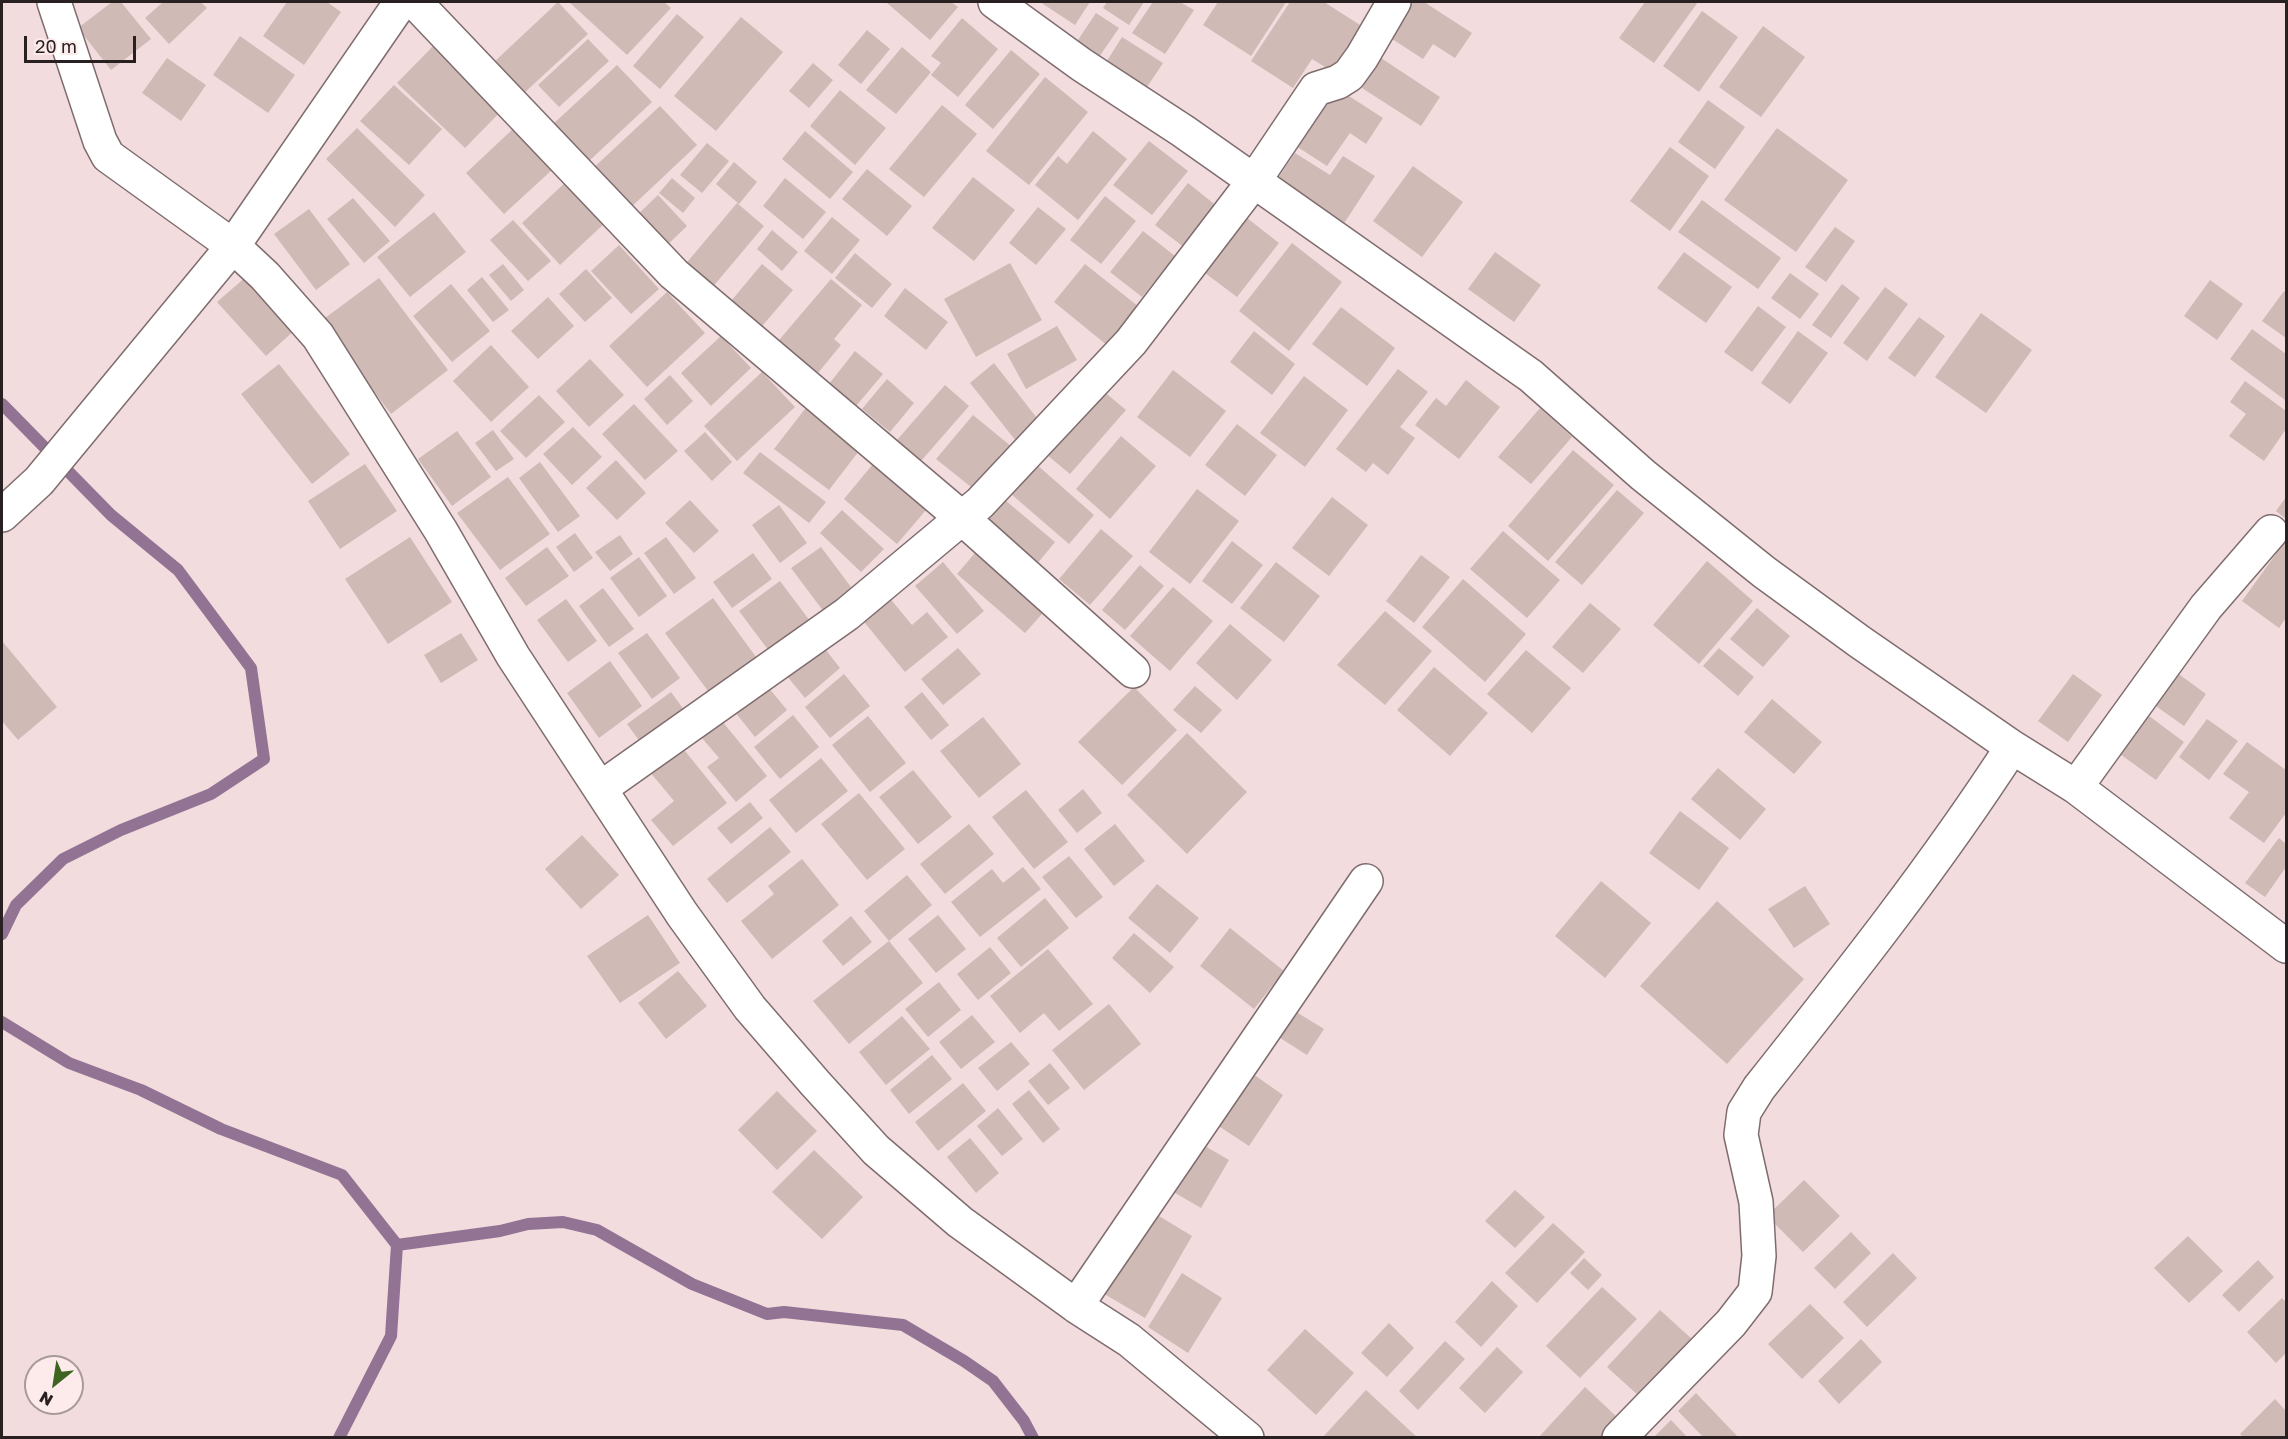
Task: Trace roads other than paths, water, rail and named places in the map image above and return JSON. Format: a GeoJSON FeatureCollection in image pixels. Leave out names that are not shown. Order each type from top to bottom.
{"type":"FeatureCollection","features":[{"type":"Feature","properties":{"kind":"street"},"geometry":{"type":"LineString","coordinates":[[54,2],[100,141],[108,156],[233,246],[265,276],[318,336],[441,531],[513,656],[682,914],[743,999],[876,1150],[960,1222],[1076,1306],[1129,1340],[1247,1437]]}},
{"type":"Feature","properties":{"kind":"street"},"geometry":{"type":"LineString","coordinates":[[2,515],[39,481],[233,246],[401,2]]}},
{"type":"Feature","properties":{"kind":"street"},"geometry":{"type":"LineString","coordinates":[[415,2],[675,273],[962,518],[1133,671]]}},
{"type":"Feature","properties":{"kind":"street"},"geometry":{"type":"LineString","coordinates":[[995,2],[1532,376],[1643,475],[1764,572],[1860,642],[2012,747],[2076,787],[2286,946]]}},
{"type":"Feature","properties":{"kind":"street"},"geometry":{"type":"LineString","coordinates":[[601,788],[847,614],[980,503],[1131,342],[1254,181],[1316,89],[1338,82],[1349,75],[1394,2]]}},
{"type":"Feature","properties":{"kind":"street"},"geometry":{"type":"LineString","coordinates":[[2076,787],[2206,607],[2271,532]]}},
{"type":"Feature","properties":{"kind":"street"},"geometry":{"type":"LineString","coordinates":[[1619,1437],[1731,1323],[1755,1292],[1759,1256],[1756,1202],[1741,1135],[1744,1112],[1759,1088],[1876,940],[1973,808],[2012,747]]}},
{"type":"Feature","properties":{"kind":"street"},"geometry":{"type":"LineString","coordinates":[[1076,1306],[1366,881]]}},
{"type":"Feature","properties":{"kind":"waterway"},"geometry":{"type":"LineString","coordinates":[[2,404],[111,515],[178,570],[251,668],[264,759],[211,794],[121,830],[63,859],[16,905],[2,934]]}},
{"type":"Feature","properties":{"kind":"waterway"},"geometry":{"type":"LineString","coordinates":[[2,1022],[69,1063],[141,1090],[221,1129],[342,1175],[397,1245],[391,1336],[339,1438]]}},
{"type":"Feature","properties":{"kind":"waterway"},"geometry":{"type":"LineString","coordinates":[[397,1245],[500,1231],[528,1224],[563,1222],[597,1230],[692,1284],[767,1314],[784,1312],[903,1325],[993,1381],[1024,1421],[1033,1438]]}}]}
